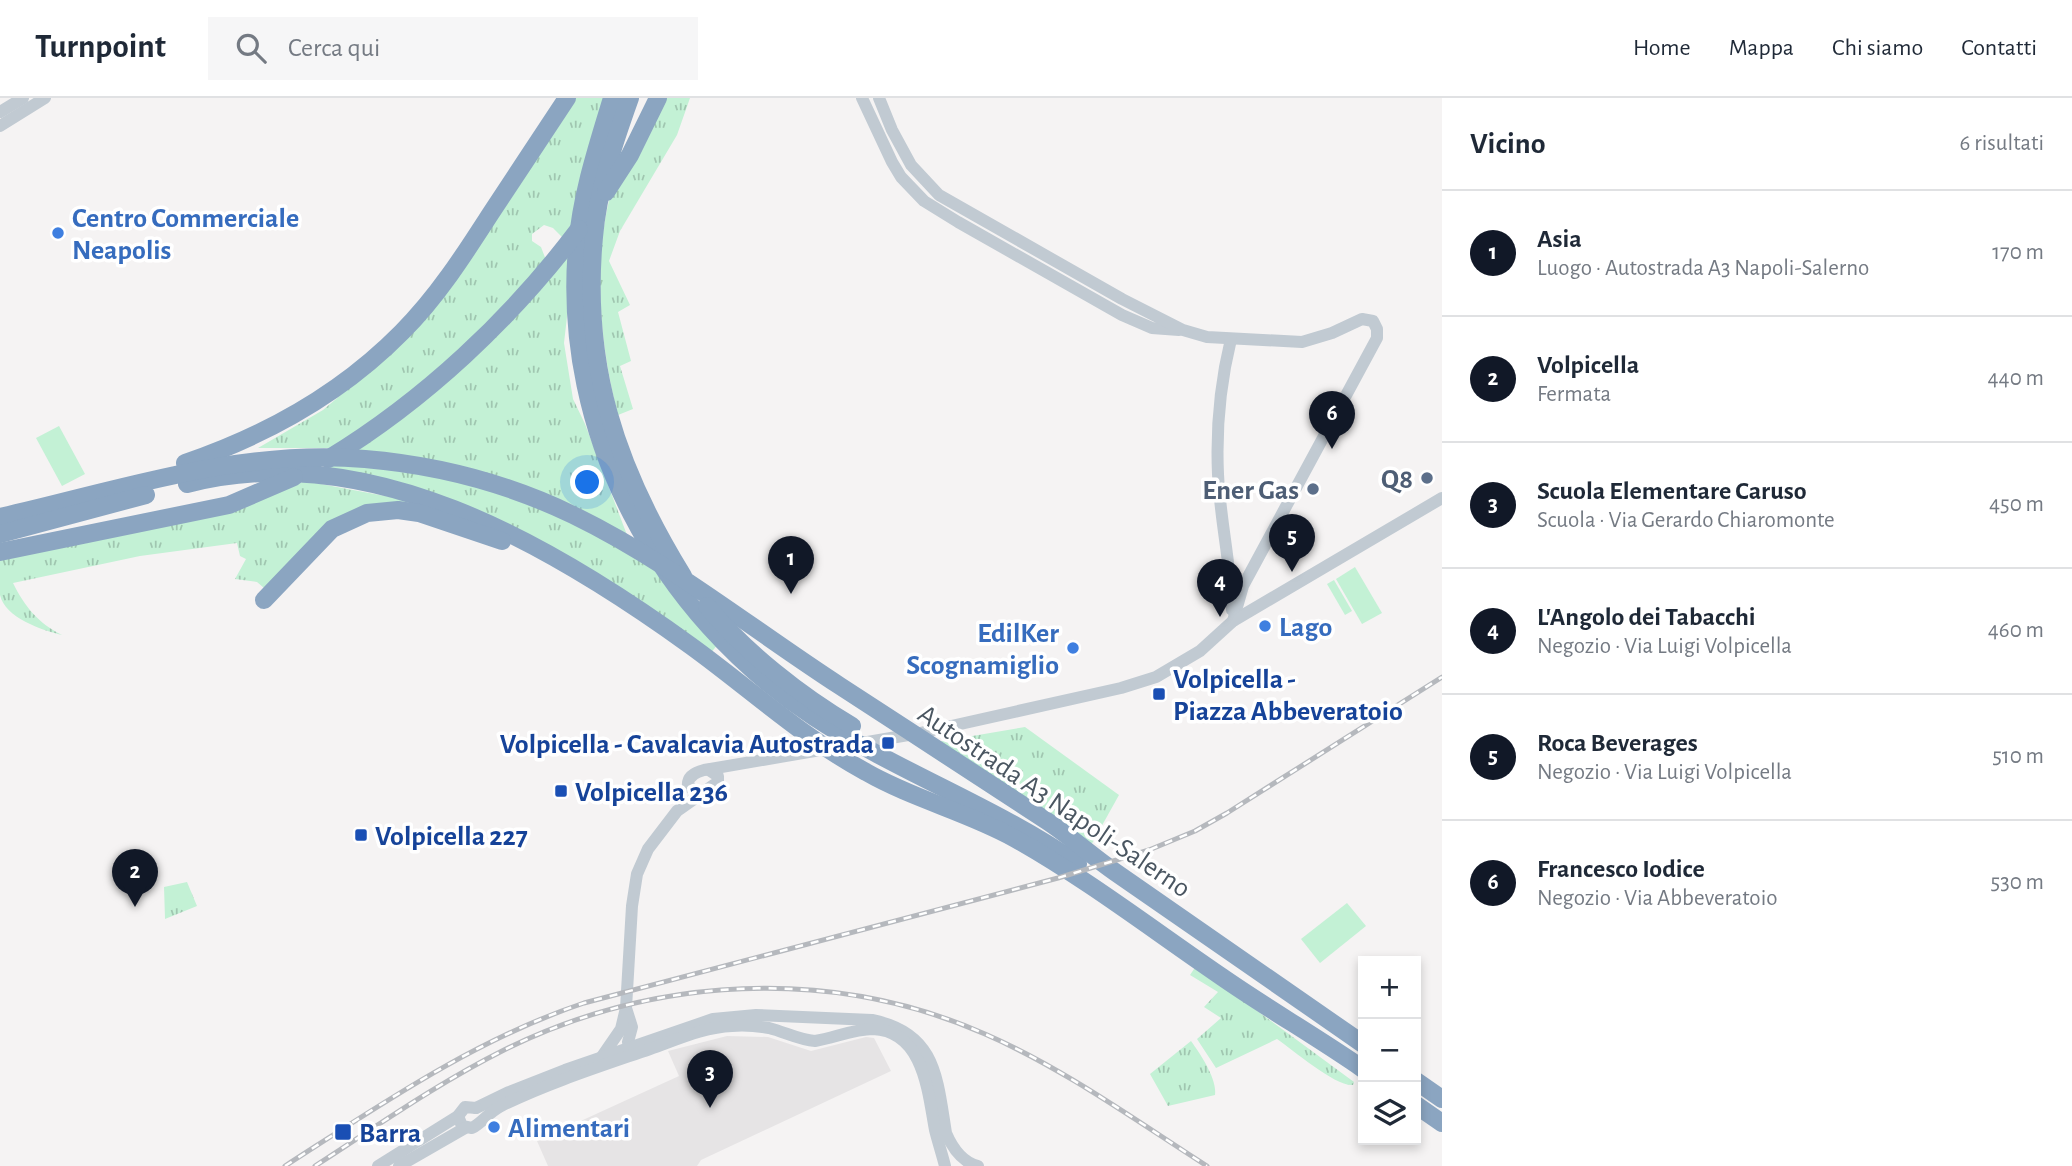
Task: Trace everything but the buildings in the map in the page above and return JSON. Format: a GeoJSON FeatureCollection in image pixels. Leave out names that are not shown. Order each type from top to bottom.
{"type":"FeatureCollection","features":[{"type":"Feature","properties":{"kind":"highway"},"geometry":{"type":"LineString","coordinates":[[0,517],[82,491],[173,467],[230,447],[267,431],[342,384],[402,332],[454,270],[567,98]]}},
{"type":"Feature","properties":{"kind":"highway"},"geometry":{"type":"LineString","coordinates":[[612,98],[593,159],[577,247],[575,292],[583,377],[607,462],[632,517],[671,581],[713,631],[742,660],[813,716],[878,755],[1015,823],[1052,846],[1257,988],[1324,1042]]}},
{"type":"Feature","properties":{"kind":"highway"},"geometry":{"type":"LineString","coordinates":[[630,98],[611,152],[601,192],[594,236],[593,324],[598,369],[622,460],[659,537],[685,579],[712,612],[744,644],[813,701],[859,730],[1030,819],[1095,858]]}},
{"type":"Feature","properties":{"kind":"highway"},"geometry":{"type":"LineString","coordinates":[[0,552],[229,505],[318,465],[346,448],[451,369],[552,264],[597,206],[630,155],[658,98]]}},
{"type":"Feature","properties":{"kind":"highway","name":"Autostrada A3 Napoli-Salerno"},"geometry":{"type":"LineString","coordinates":[[0,517],[212,467],[253,460],[331,457],[406,465],[474,479],[515,492],[572,514],[671,571],[794,657],[1051,824],[1095,858],[1358,1041]]}},
{"type":"Feature","properties":{"kind":"highway","name":"Autostrada A3 Napoli-Salerno"},"geometry":{"type":"LineString","coordinates":[[0,534],[193,482],[269,473],[349,480],[390,488],[433,501],[490,524],[628,603],[694,648],[804,732],[865,772],[979,821],[1032,849],[1250,997],[1358,1066]]}},
{"type":"Feature","properties":{"kind":"highway"},"geometry":{"type":"LineString","coordinates":[[264,600],[332,529],[367,513],[398,510],[419,513],[487,535],[523,551],[724,671]]}},
{"type":"Feature","properties":{"kind":"highway"},"geometry":{"type":"LineString","coordinates":[[1417,1082],[1442,1099]]}},
{"type":"Feature","properties":{"kind":"highway"},"geometry":{"type":"LineString","coordinates":[[1421,1108],[1442,1123]]}},
{"type":"Feature","properties":{"kind":"street"},"geometry":{"type":"LineString","coordinates":[[0,113],[23,98]]}},
{"type":"Feature","properties":{"kind":"street"},"geometry":{"type":"LineString","coordinates":[[0,126],[45,98]]}},
{"type":"Feature","properties":{"kind":"street"},"geometry":{"type":"LineString","coordinates":[[862,98],[901,177],[924,201],[1138,322],[1152,328],[1183,330]]}},
{"type":"Feature","properties":{"kind":"street"},"geometry":{"type":"LineString","coordinates":[[879,98],[905,156],[939,195],[1122,299],[1183,330],[1206,337],[1302,342],[1324,336],[1362,319],[1376,324],[1377,338],[1243,586],[1233,621]]}},
{"type":"Feature","properties":{"kind":"street"},"geometry":{"type":"LineString","coordinates":[[1231,339],[1223,376],[1217,432],[1218,477],[1231,579],[1233,621]]}},
{"type":"Feature","properties":{"kind":"street"},"geometry":{"type":"LineString","coordinates":[[629,1048],[627,986],[632,906],[637,874],[648,849],[677,811],[694,773],[920,733],[1121,688],[1156,677],[1199,651],[1233,621],[1442,498]]}},
{"type":"Feature","properties":{"kind":"street"},"geometry":{"type":"LineString","coordinates":[[677,811],[706,792],[737,766]]}},
{"type":"Feature","properties":{"kind":"street"},"geometry":{"type":"LineString","coordinates":[[709,770],[719,779]]}},
{"type":"Feature","properties":{"kind":"street"},"geometry":{"type":"LineString","coordinates":[[688,786],[698,793],[706,792]]}},
{"type":"Feature","properties":{"kind":"street"},"geometry":{"type":"LineString","coordinates":[[399,1166],[462,1122],[465,1107],[478,1114],[648,1040],[713,1019],[756,1015],[872,1020],[889,1023],[905,1031],[920,1044],[934,1067],[950,1142],[976,1166]]}},
{"type":"Feature","properties":{"kind":"street"},"geometry":{"type":"LineString","coordinates":[[806,1040],[802,1025],[804,1020],[809,1018]]}},
{"type":"Feature","properties":{"kind":"street"},"geometry":{"type":"LineString","coordinates":[[626,1020],[648,1040]]}},
{"type":"Feature","properties":{"kind":"street"},"geometry":{"type":"LineString","coordinates":[[601,1058],[626,1020]]}},
{"type":"Feature","properties":{"kind":"street"},"geometry":{"type":"LineString","coordinates":[[378,1166],[462,1122],[475,1127],[478,1114],[509,1092],[629,1048],[729,1026],[770,1028],[806,1040],[827,1039],[873,1030],[891,1033],[906,1044],[918,1059],[925,1076],[945,1166]]}},
{"type":"Feature","properties":{"kind":"street"},"geometry":{"type":"LineString","coordinates":[[962,1166],[976,1166]]}},
{"type":"Feature","properties":{"kind":"shaded area"},"geometry":{"type":"Polygon","coordinates":[[[727,1036],[768,1037],[811,1051],[866,1037],[874,1038],[891,1071],[701,1160],[697,1166],[548,1166],[537,1141],[679,1076],[668,1051],[727,1036]]]}},
{"type":"Feature","properties":{"kind":"green space"},"geometry":{"type":"Polygon","coordinates":[[[574,98],[605,98],[572,225],[562,237],[553,228],[544,225],[532,234],[532,241],[541,247],[546,260],[451,357],[392,407],[332,448],[258,448],[323,410],[401,344],[574,98]]]}},
{"type":"Feature","properties":{"kind":"green space"},"geometry":{"type":"Polygon","coordinates":[[[661,98],[690,98],[677,135],[620,231],[609,261],[630,305],[618,312],[631,361],[620,366],[633,409],[618,415],[607,361],[601,304],[600,276],[605,220],[614,186],[661,98]]]}},
{"type":"Feature","properties":{"kind":"green space"},"geometry":{"type":"Polygon","coordinates":[[[569,253],[564,343],[573,399],[627,535],[602,522],[357,451],[424,400],[569,253]]]}},
{"type":"Feature","properties":{"kind":"green space"},"geometry":{"type":"Polygon","coordinates":[[[59,426],[85,474],[62,486],[36,438],[59,426]]]}},
{"type":"Feature","properties":{"kind":"green space"},"geometry":{"type":"Polygon","coordinates":[[[330,464],[367,465],[473,484],[580,524],[657,569],[718,644],[710,654],[534,541],[321,469],[330,464]]]}},
{"type":"Feature","properties":{"kind":"green space"},"geometry":{"type":"Polygon","coordinates":[[[305,481],[428,504],[366,507],[264,588],[257,582],[235,579],[246,559],[240,556],[237,543],[140,556],[13,583],[33,613],[62,635],[25,622],[3,603],[0,595],[0,556],[277,492],[305,481]]]}},
{"type":"Feature","properties":{"kind":"green space"},"geometry":{"type":"Polygon","coordinates":[[[1355,567],[1382,613],[1362,624],[1336,579],[1355,567]]]}},
{"type":"Feature","properties":{"kind":"green space"},"geometry":{"type":"Polygon","coordinates":[[[1334,580],[1352,611],[1345,615],[1327,584],[1334,580]]]}},
{"type":"Feature","properties":{"kind":"green space"},"geometry":{"type":"Polygon","coordinates":[[[1025,727],[1119,795],[1090,847],[931,743],[1025,727]]]}},
{"type":"Feature","properties":{"kind":"green space"},"geometry":{"type":"Polygon","coordinates":[[[187,882],[197,906],[165,919],[164,887],[187,882]]]}},
{"type":"Feature","properties":{"kind":"green space"},"geometry":{"type":"Polygon","coordinates":[[[1347,903],[1366,926],[1320,963],[1301,939],[1347,903]]]}},
{"type":"Feature","properties":{"kind":"green space"},"geometry":{"type":"Polygon","coordinates":[[[1196,966],[1354,1082],[1353,1085],[1326,1074],[1277,1039],[1216,1068],[1197,1039],[1221,1018],[1204,1007],[1218,992],[1190,975],[1196,966]]]}},
{"type":"Feature","properties":{"kind":"green space"},"geometry":{"type":"Polygon","coordinates":[[[1191,1041],[1211,1075],[1215,1095],[1168,1106],[1150,1074],[1191,1041]]]}},
{"type":"Feature","properties":{"kind":"railway"},"geometry":{"type":"LineString","coordinates":[[285,1166],[393,1097],[467,1054],[505,1035],[584,1003],[1058,878],[1149,850],[1195,831],[1442,677]]}},
{"type":"Feature","properties":{"kind":"railway"},"geometry":{"type":"LineString","coordinates":[[315,1166],[455,1076],[504,1050],[561,1025],[620,1007],[681,994],[743,989],[804,990],[866,997],[926,1012],[985,1034],[1071,1079],[1207,1166]]}},
{"type":"Feature","properties":{"kind":"place","name":"Centro Commerciale Neapolis"},"geometry":{"type":"Point","coordinates":[58,233]}},
{"type":"Feature","properties":{"kind":"place","name":"Francesco Iodice"},"geometry":{"type":"Point","coordinates":[1332,449]}},
{"type":"Feature","properties":{"kind":"place","name":"Q8"},"geometry":{"type":"Point","coordinates":[1427,478]}},
{"type":"Feature","properties":{"kind":"place","name":"Ener Gas"},"geometry":{"type":"Point","coordinates":[1313,489]}},
{"type":"Feature","properties":{"kind":"place","name":"Roca Beverages"},"geometry":{"type":"Point","coordinates":[1292,572]}},
{"type":"Feature","properties":{"kind":"place","name":"Asia"},"geometry":{"type":"Point","coordinates":[791,594]}},
{"type":"Feature","properties":{"kind":"place","name":"L'Angolo dei Tabacchi"},"geometry":{"type":"Point","coordinates":[1220,617]}},
{"type":"Feature","properties":{"kind":"place","name":"Lago"},"geometry":{"type":"Point","coordinates":[1265,626]}},
{"type":"Feature","properties":{"kind":"place","name":"EdilKer Scognamiglio"},"geometry":{"type":"Point","coordinates":[1073,648]}},
{"type":"Feature","properties":{"kind":"place","name":"Volpicella - Piazza Abbeveratoio"},"geometry":{"type":"Point","coordinates":[1159,694]}},
{"type":"Feature","properties":{"kind":"place","name":"Volpicella - Cavalcavia Autostrada"},"geometry":{"type":"Point","coordinates":[888,743]}},
{"type":"Feature","properties":{"kind":"place","name":"Volpicella 236"},"geometry":{"type":"Point","coordinates":[561,791]}},
{"type":"Feature","properties":{"kind":"place","name":"Volpicella 227"},"geometry":{"type":"Point","coordinates":[361,835]}},
{"type":"Feature","properties":{"kind":"place","name":"Volpicella"},"geometry":{"type":"Point","coordinates":[135,907]}},
{"type":"Feature","properties":{"kind":"place","name":"Scuola Elementare Caruso"},"geometry":{"type":"Point","coordinates":[710,1108]}},
{"type":"Feature","properties":{"kind":"place","name":"Alimentari"},"geometry":{"type":"Point","coordinates":[494,1127]}},
{"type":"Feature","properties":{"kind":"place","name":"Barra"},"geometry":{"type":"Point","coordinates":[343,1132]}}]}
